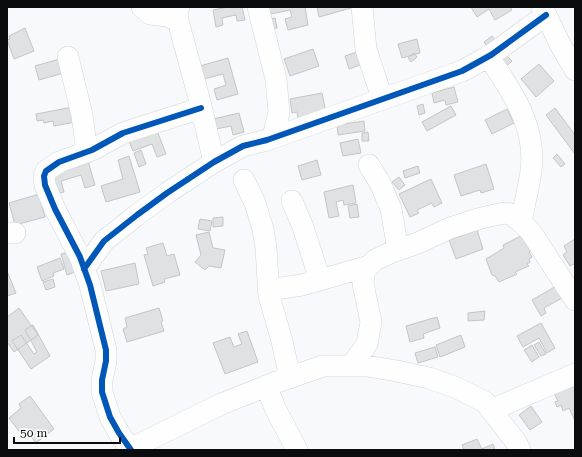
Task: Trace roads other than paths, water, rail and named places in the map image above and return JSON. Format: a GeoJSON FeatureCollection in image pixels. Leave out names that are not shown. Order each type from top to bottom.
{"type":"FeatureCollection","features":[{"type":"Feature","properties":{"kind":"street"},"geometry":{"type":"LineString","coordinates":[[142,7],[150,14],[166,16],[178,14],[214,162]]}},
{"type":"Feature","properties":{"kind":"street"},"geometry":{"type":"LineString","coordinates":[[258,7],[276,79],[279,112],[273,138]]}},
{"type":"Feature","properties":{"kind":"street"},"geometry":{"type":"LineString","coordinates":[[362,7],[366,49],[382,98]]}},
{"type":"Feature","properties":{"kind":"street"},"geometry":{"type":"LineString","coordinates":[[84,269],[104,241],[143,210],[214,162],[243,146],[273,138],[382,98],[462,71],[488,56],[544,11],[561,46],[575,70]]}},
{"type":"Feature","properties":{"kind":"street"},"geometry":{"type":"LineString","coordinates":[[488,56],[517,101],[525,118],[529,135],[531,147],[531,170],[521,222]]}},
{"type":"Feature","properties":{"kind":"street"},"geometry":{"type":"LineString","coordinates":[[68,57],[82,115],[87,152]]}},
{"type":"Feature","properties":{"kind":"street"},"geometry":{"type":"LineString","coordinates":[[201,108],[123,133],[87,152],[59,162],[46,171],[44,176],[45,185],[55,209],[66,233],[80,257],[90,285],[106,350],[102,392],[110,417],[119,433],[139,448],[218,405],[266,386],[323,366],[367,366],[429,378],[457,388],[478,398],[485,402],[516,442],[520,450]]}},
{"type":"Feature","properties":{"kind":"street"},"geometry":{"type":"LineString","coordinates":[[369,165],[380,183],[392,209],[398,250]]}},
{"type":"Feature","properties":{"kind":"street"},"geometry":{"type":"LineString","coordinates":[[244,180],[254,203],[262,229],[266,248],[269,296],[282,341],[290,378]]}},
{"type":"Feature","properties":{"kind":"street"},"geometry":{"type":"LineString","coordinates":[[292,202],[303,227],[320,280]]}},
{"type":"Feature","properties":{"kind":"street"},"geometry":{"type":"LineString","coordinates":[[352,366],[368,344],[371,322],[363,284],[364,272],[369,266],[375,260],[398,250],[418,244],[450,228],[481,218],[504,213],[511,214],[521,222],[530,232],[575,300]]}},
{"type":"Feature","properties":{"kind":"street"},"geometry":{"type":"LineString","coordinates":[[268,290],[302,285],[369,266]]}},
{"type":"Feature","properties":{"kind":"street"},"geometry":{"type":"LineString","coordinates":[[491,410],[575,374]]}},
{"type":"Feature","properties":{"kind":"street"},"geometry":{"type":"LineString","coordinates":[[266,386],[276,410],[297,450]]}}]}
